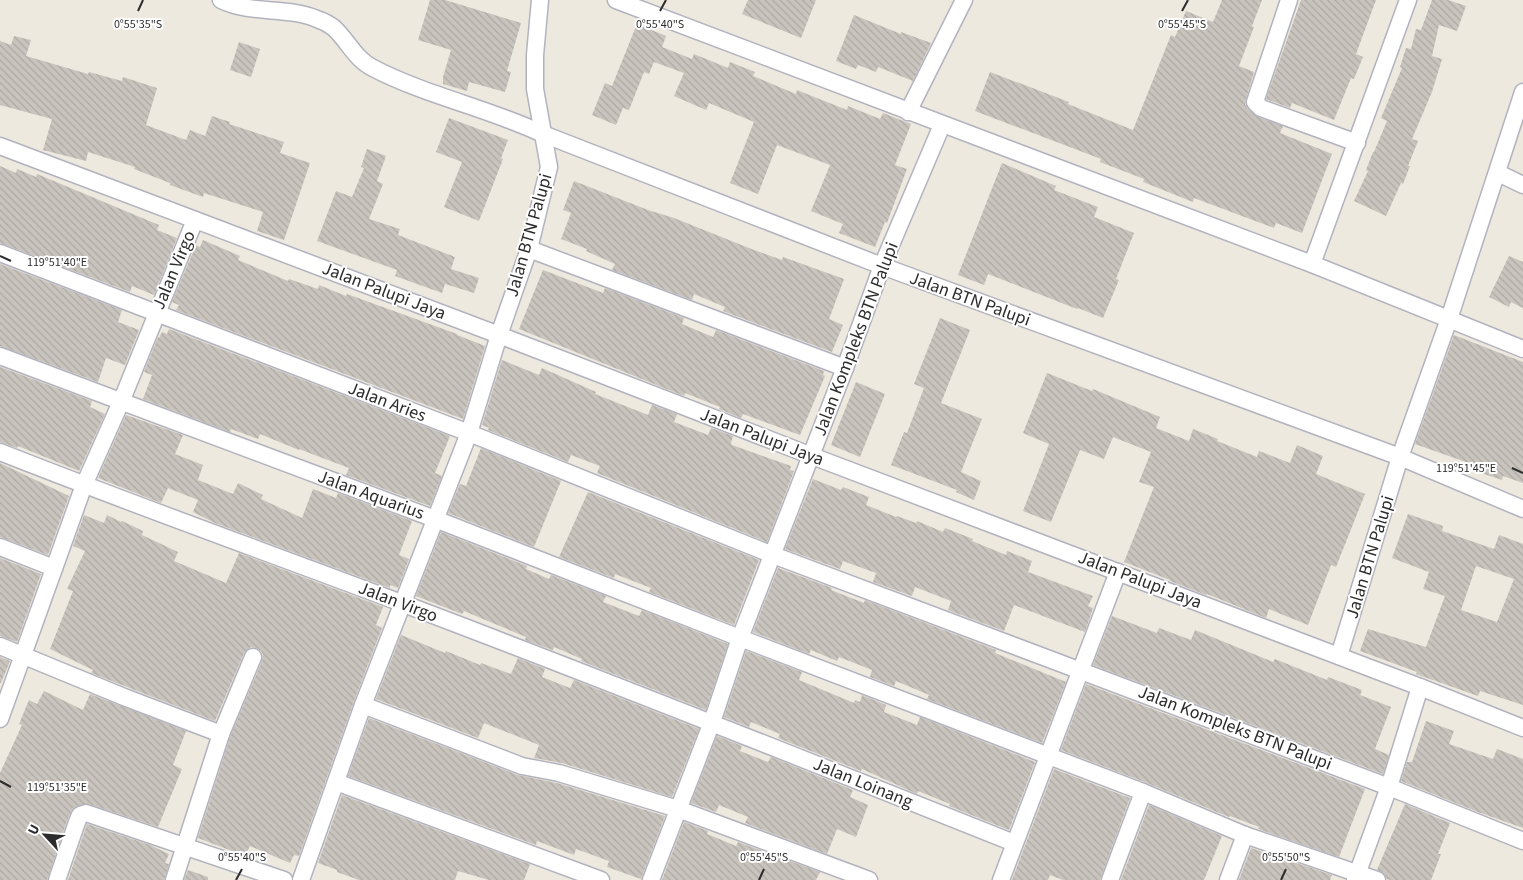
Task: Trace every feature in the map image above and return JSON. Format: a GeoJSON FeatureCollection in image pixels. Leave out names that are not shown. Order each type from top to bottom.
{"type":"FeatureCollection","features":[{"type":"Feature","properties":{"kind":"street"},"geometry":{"type":"LineString","coordinates":[[221,0],[242,8],[304,14],[333,27],[357,56],[374,68],[415,86],[522,124],[543,134]]}},
{"type":"Feature","properties":{"kind":"street"},"geometry":{"type":"LineString","coordinates":[[307,0],[311,17]]}},
{"type":"Feature","properties":{"kind":"street","name":"Jalan BTN Palupi"},"geometry":{"type":"LineString","coordinates":[[301,880],[363,705],[469,433],[499,334],[529,249],[549,167],[535,89],[535,54],[540,0]]}},
{"type":"Feature","properties":{"kind":"street"},"geometry":{"type":"LineString","coordinates":[[616,0],[1312,264],[1523,349]]}},
{"type":"Feature","properties":{"kind":"street"},"geometry":{"type":"LineString","coordinates":[[908,112],[964,0]]}},
{"type":"Feature","properties":{"kind":"street"},"geometry":{"type":"LineString","coordinates":[[1289,0],[1255,102],[1262,108],[1357,143]]}},
{"type":"Feature","properties":{"kind":"street"},"geometry":{"type":"LineString","coordinates":[[1312,264],[1408,0]]}},
{"type":"Feature","properties":{"kind":"street","name":"Jalan BTN Palupi"},"geometry":{"type":"LineString","coordinates":[[1339,656],[1400,457],[1449,319],[1523,92]]}},
{"type":"Feature","properties":{"kind":"street","name":"Jalan Kompleks BTN Palupi"},"geometry":{"type":"LineString","coordinates":[[651,880],[712,722],[740,638],[846,368],[882,266],[942,125]]}},
{"type":"Feature","properties":{"kind":"street","name":"Jalan BTN Palupi"},"geometry":{"type":"LineString","coordinates":[[543,134],[882,266],[1400,457],[1523,509]]}},
{"type":"Feature","properties":{"kind":"street","name":"Jalan Palupi Jaya"},"geometry":{"type":"LineString","coordinates":[[0,146],[499,334],[1523,728]]}},
{"type":"Feature","properties":{"kind":"street"},"geometry":{"type":"LineString","coordinates":[[1498,173],[1523,185]]}},
{"type":"Feature","properties":{"kind":"street","name":"Jalan Virgo"},"geometry":{"type":"LineString","coordinates":[[0,719],[84,485],[195,220]]}},
{"type":"Feature","properties":{"kind":"street"},"geometry":{"type":"LineString","coordinates":[[529,249],[846,368]]}},
{"type":"Feature","properties":{"kind":"street","name":"Jalan Aries"},"geometry":{"type":"LineString","coordinates":[[0,253],[469,433],[774,555]]}},
{"type":"Feature","properties":{"kind":"street","name":"Jalan Aquarius"},"geometry":{"type":"LineString","coordinates":[[0,356],[435,519],[740,638]]}},
{"type":"Feature","properties":{"kind":"street","name":"Jalan Virgo"},"geometry":{"type":"LineString","coordinates":[[0,452],[712,722]]}},
{"type":"Feature","properties":{"kind":"street"},"geometry":{"type":"LineString","coordinates":[[0,547],[54,568]]}},
{"type":"Feature","properties":{"kind":"street","name":"Jalan Kompleks BTN Palupi"},"geometry":{"type":"LineString","coordinates":[[774,555],[1389,787],[1523,841]]}},
{"type":"Feature","properties":{"kind":"street"},"geometry":{"type":"LineString","coordinates":[[1001,880],[1118,572]]}},
{"type":"Feature","properties":{"kind":"street"},"geometry":{"type":"LineString","coordinates":[[740,638],[1143,792],[1245,834],[1356,876],[1377,880]]}},
{"type":"Feature","properties":{"kind":"street"},"geometry":{"type":"LineString","coordinates":[[0,646],[124,697],[222,734]]}},
{"type":"Feature","properties":{"kind":"street"},"geometry":{"type":"LineString","coordinates":[[174,880],[222,734],[253,657]]}},
{"type":"Feature","properties":{"kind":"street"},"geometry":{"type":"LineString","coordinates":[[1356,876],[1389,787],[1420,687]]}},
{"type":"Feature","properties":{"kind":"street"},"geometry":{"type":"LineString","coordinates":[[363,705],[522,766],[559,773],[678,809],[870,880]]}},
{"type":"Feature","properties":{"kind":"street","name":"Jalan Loinang"},"geometry":{"type":"LineString","coordinates":[[712,722],[1014,844]]}},
{"type":"Feature","properties":{"kind":"street"},"geometry":{"type":"LineString","coordinates":[[336,782],[601,880]]}},
{"type":"Feature","properties":{"kind":"street"},"geometry":{"type":"LineString","coordinates":[[1110,880],[1143,792]]}},
{"type":"Feature","properties":{"kind":"street"},"geometry":{"type":"LineString","coordinates":[[57,880],[77,822],[80,816],[86,813],[284,880]]}},
{"type":"Feature","properties":{"kind":"street"},"geometry":{"type":"LineString","coordinates":[[1228,880],[1245,834]]}},
{"type":"Feature","properties":{"kind":"building"},"geometry":{"type":"Polygon","coordinates":[[[430,0],[445,0],[521,23],[507,71],[511,72],[505,92],[469,82],[467,91],[443,84],[443,77],[451,50],[418,40],[430,0]]]}},
{"type":"Feature","properties":{"kind":"building"},"geometry":{"type":"Polygon","coordinates":[[[748,0],[816,0],[801,38],[742,14],[748,0]]]}},
{"type":"Feature","properties":{"kind":"building"},"geometry":{"type":"Polygon","coordinates":[[[1222,0],[1262,0],[1239,66],[1254,72],[1245,104],[1248,109],[1258,117],[1283,126],[1280,133],[1332,154],[1302,233],[1276,223],[1274,228],[1194,198],[1193,202],[1143,182],[1144,179],[1100,162],[1101,159],[975,111],[990,72],[1069,102],[1068,104],[1133,130],[1171,35],[1175,37],[1186,11],[1213,22],[1222,0]]]}},
{"type":"Feature","properties":{"kind":"building"},"geometry":{"type":"Polygon","coordinates":[[[1301,0],[1376,0],[1356,54],[1363,57],[1354,79],[1351,78],[1334,120],[1292,103],[1290,108],[1266,99],[1301,0]]]}},
{"type":"Feature","properties":{"kind":"building"},"geometry":{"type":"Polygon","coordinates":[[[1432,0],[1448,0],[1466,6],[1457,31],[1439,25],[1432,56],[1442,59],[1432,92],[1412,139],[1418,141],[1408,166],[1410,166],[1386,216],[1354,201],[1368,171],[1366,170],[1387,121],[1381,118],[1402,68],[1400,67],[1406,48],[1411,49],[1416,29],[1421,30],[1432,0]]]}},
{"type":"Feature","properties":{"kind":"building"},"geometry":{"type":"Polygon","coordinates":[[[854,15],[901,34],[901,32],[931,43],[913,81],[878,67],[876,72],[858,65],[856,69],[836,61],[854,15]]]}},
{"type":"Feature","properties":{"kind":"building"},"geometry":{"type":"Polygon","coordinates":[[[637,24],[666,36],[662,47],[692,59],[694,54],[728,68],[730,62],[755,72],[753,76],[796,94],[797,90],[847,110],[848,106],[880,119],[883,113],[911,124],[895,165],[907,169],[887,223],[885,222],[875,247],[839,233],[843,224],[811,211],[830,165],[777,145],[758,194],[730,183],[754,122],[709,103],[706,110],[674,96],[684,73],[654,62],[649,74],[644,72],[629,110],[623,108],[616,125],[592,115],[605,83],[612,86],[637,24]]]}},
{"type":"Feature","properties":{"kind":"building"},"geometry":{"type":"Polygon","coordinates":[[[14,36],[31,40],[26,56],[88,74],[89,72],[122,81],[123,77],[157,88],[146,125],[186,140],[190,130],[205,136],[212,116],[230,122],[229,124],[284,142],[280,153],[310,163],[284,240],[257,231],[263,212],[204,193],[203,197],[170,185],[170,183],[134,169],[135,167],[88,152],[86,161],[43,150],[52,119],[0,105],[0,41],[11,45],[14,36]]]}},
{"type":"Feature","properties":{"kind":"building"},"geometry":{"type":"Polygon","coordinates":[[[239,42],[260,49],[251,77],[230,70],[239,42]]]}},
{"type":"Feature","properties":{"kind":"building"},"geometry":{"type":"Polygon","coordinates":[[[449,118],[508,140],[501,158],[503,159],[479,221],[444,207],[462,162],[436,152],[449,118]]]}},
{"type":"Feature","properties":{"kind":"building"},"geometry":{"type":"Polygon","coordinates":[[[367,149],[386,156],[377,181],[383,184],[369,219],[400,229],[398,235],[455,257],[451,269],[479,278],[474,293],[445,284],[442,293],[395,276],[397,270],[317,241],[336,191],[352,197],[364,168],[361,167],[367,149]]]}},
{"type":"Feature","properties":{"kind":"building"},"geometry":{"type":"Polygon","coordinates":[[[1002,163],[1056,186],[1054,190],[1098,207],[1094,217],[1134,233],[1116,279],[1119,280],[1103,318],[988,274],[984,285],[958,275],[1002,163]]]}},
{"type":"Feature","properties":{"kind":"building"},"geometry":{"type":"Polygon","coordinates":[[[0,166],[16,173],[17,169],[36,177],[37,174],[159,225],[157,230],[177,238],[154,295],[132,286],[130,292],[0,243],[0,166]]]}},
{"type":"Feature","properties":{"kind":"building"},"geometry":{"type":"Polygon","coordinates":[[[574,181],[754,250],[782,260],[783,257],[844,279],[829,319],[843,325],[832,352],[723,311],[725,307],[694,294],[692,300],[612,270],[615,264],[586,251],[587,249],[561,239],[571,213],[563,210],[574,181]]]}},
{"type":"Feature","properties":{"kind":"building"},"geometry":{"type":"Polygon","coordinates":[[[203,240],[240,256],[238,260],[288,281],[289,279],[318,289],[319,285],[346,296],[347,294],[485,346],[463,419],[176,310],[179,305],[172,302],[196,245],[200,247],[203,240]]]}},
{"type":"Feature","properties":{"kind":"building"},"geometry":{"type":"Polygon","coordinates":[[[1509,256],[1523,262],[1523,308],[1511,302],[1509,307],[1489,297],[1509,256]]]}},
{"type":"Feature","properties":{"kind":"building"},"geometry":{"type":"Polygon","coordinates":[[[0,264],[122,310],[118,322],[139,330],[125,365],[106,358],[98,382],[0,346],[0,264]]]}},
{"type":"Feature","properties":{"kind":"building"},"geometry":{"type":"Polygon","coordinates":[[[543,270],[603,293],[605,288],[684,318],[682,324],[713,337],[716,330],[824,371],[823,375],[825,376],[800,435],[743,414],[741,418],[719,409],[720,407],[685,393],[684,396],[519,329],[543,270]]]}},
{"type":"Feature","properties":{"kind":"building"},"geometry":{"type":"Polygon","coordinates":[[[940,318],[970,330],[941,403],[982,419],[961,472],[981,481],[974,500],[956,492],[957,490],[891,465],[904,432],[907,433],[924,388],[914,384],[940,318]]]}},
{"type":"Feature","properties":{"kind":"building"},"geometry":{"type":"Polygon","coordinates":[[[169,329],[450,436],[435,473],[442,476],[430,506],[346,475],[349,468],[260,434],[258,439],[231,429],[230,432],[143,399],[152,375],[144,372],[158,337],[162,332],[167,334],[169,329]]]}},
{"type":"Feature","properties":{"kind":"building"},"geometry":{"type":"Polygon","coordinates":[[[1454,335],[1523,362],[1523,483],[1503,476],[1502,480],[1475,471],[1477,466],[1415,444],[1454,335]]]}},
{"type":"Feature","properties":{"kind":"building"},"geometry":{"type":"Polygon","coordinates":[[[502,360],[539,375],[542,368],[596,392],[595,394],[648,415],[652,405],[677,414],[674,422],[708,435],[711,428],[733,436],[732,445],[791,466],[790,470],[794,471],[767,542],[597,473],[600,466],[571,455],[568,462],[488,430],[489,428],[482,425],[502,360]]]}},
{"type":"Feature","properties":{"kind":"building"},"geometry":{"type":"Polygon","coordinates":[[[0,367],[92,401],[90,407],[105,414],[79,471],[18,446],[17,448],[0,442],[0,367]]]}},
{"type":"Feature","properties":{"kind":"building"},"geometry":{"type":"Polygon","coordinates":[[[1047,373],[1092,391],[1093,389],[1160,417],[1156,428],[1189,441],[1193,429],[1257,457],[1259,451],[1290,463],[1297,445],[1323,456],[1316,474],[1365,494],[1336,567],[1331,565],[1308,625],[1269,609],[1266,618],[1124,562],[1154,487],[1139,482],[1151,452],[1113,437],[1104,459],[1080,450],[1051,522],[1023,511],[1049,444],[1023,433],[1047,373]]]}},
{"type":"Feature","properties":{"kind":"building"},"geometry":{"type":"Polygon","coordinates":[[[856,382],[885,394],[860,457],[831,445],[856,382]]]}},
{"type":"Feature","properties":{"kind":"building"},"geometry":{"type":"Polygon","coordinates":[[[126,415],[183,435],[175,454],[203,465],[198,480],[233,494],[238,483],[263,495],[261,499],[302,518],[313,489],[336,498],[338,493],[412,521],[399,555],[409,559],[398,588],[390,585],[390,588],[215,523],[193,512],[198,500],[168,488],[161,503],[98,478],[126,415]]]}},
{"type":"Feature","properties":{"kind":"building"},"geometry":{"type":"Polygon","coordinates":[[[481,448],[561,481],[534,547],[448,513],[460,484],[466,486],[481,448]]]}},
{"type":"Feature","properties":{"kind":"building"},"geometry":{"type":"Polygon","coordinates":[[[0,463],[69,496],[48,555],[0,537],[0,463]]]}},
{"type":"Feature","properties":{"kind":"building"},"geometry":{"type":"Polygon","coordinates":[[[813,479],[841,490],[843,487],[869,497],[866,505],[896,517],[916,523],[917,521],[943,532],[945,528],[1006,555],[1007,551],[1032,561],[1028,572],[1093,596],[1088,606],[1093,608],[1085,632],[1014,605],[1004,631],[948,610],[951,601],[915,587],[912,596],[873,582],[876,573],[843,561],[840,569],[785,549],[813,479]]]}},
{"type":"Feature","properties":{"kind":"building"},"geometry":{"type":"Polygon","coordinates":[[[588,492],[759,560],[734,625],[649,592],[651,588],[615,574],[614,578],[559,557],[588,492]]]}},
{"type":"Feature","properties":{"kind":"building"},"geometry":{"type":"Polygon","coordinates":[[[1408,514],[1443,526],[1442,531],[1494,549],[1499,535],[1523,544],[1523,705],[1480,691],[1478,696],[1416,674],[1417,672],[1360,651],[1368,629],[1426,647],[1445,596],[1423,589],[1429,572],[1392,558],[1408,514]],[[1476,566],[1461,610],[1497,622],[1514,579],[1476,566]]]}},
{"type":"Feature","properties":{"kind":"building"},"geometry":{"type":"Polygon","coordinates":[[[84,515],[104,523],[107,515],[143,531],[142,535],[178,552],[174,561],[226,583],[239,553],[383,607],[376,625],[382,628],[299,856],[294,855],[290,863],[250,846],[245,856],[198,838],[230,737],[262,661],[263,655],[261,651],[251,647],[244,653],[215,721],[91,673],[93,670],[50,649],[73,591],[67,589],[85,551],[73,546],[84,515]]]}},
{"type":"Feature","properties":{"kind":"building"},"geometry":{"type":"Polygon","coordinates":[[[441,532],[527,566],[526,569],[549,579],[551,575],[606,596],[603,602],[639,616],[642,610],[728,644],[706,710],[581,661],[582,659],[554,647],[553,650],[525,640],[526,637],[464,611],[462,614],[416,596],[441,532]]]}},
{"type":"Feature","properties":{"kind":"building"},"geometry":{"type":"Polygon","coordinates":[[[0,558],[41,574],[17,642],[0,636],[0,558]]]}},
{"type":"Feature","properties":{"kind":"building"},"geometry":{"type":"Polygon","coordinates":[[[778,568],[832,588],[831,590],[864,603],[865,600],[996,650],[995,653],[1066,682],[1042,743],[927,699],[929,695],[896,681],[894,686],[870,677],[872,670],[839,657],[837,661],[811,650],[809,654],[753,632],[778,568]]]}},
{"type":"Feature","properties":{"kind":"building"},"geometry":{"type":"Polygon","coordinates":[[[1112,616],[1157,633],[1159,628],[1191,640],[1195,630],[1273,662],[1275,659],[1327,680],[1328,677],[1362,690],[1360,695],[1391,707],[1375,749],[1389,755],[1383,774],[1093,665],[1112,616]]]}},
{"type":"Feature","properties":{"kind":"building"},"geometry":{"type":"Polygon","coordinates":[[[401,635],[445,653],[446,651],[480,665],[481,663],[511,674],[518,658],[545,669],[542,677],[570,688],[574,680],[699,729],[672,797],[562,763],[534,758],[539,745],[484,723],[478,738],[376,699],[401,635]]]}},
{"type":"Feature","properties":{"kind":"building"},"geometry":{"type":"Polygon","coordinates":[[[746,651],[802,672],[799,680],[854,703],[855,700],[860,702],[862,695],[886,705],[884,712],[917,725],[920,717],[1035,762],[1009,830],[949,806],[950,804],[918,791],[917,794],[862,769],[861,771],[778,738],[780,734],[751,722],[749,727],[724,717],[746,651]]]}},
{"type":"Feature","properties":{"kind":"building"},"geometry":{"type":"Polygon","coordinates":[[[0,657],[10,661],[1,683],[0,683],[0,657]]]}},
{"type":"Feature","properties":{"kind":"building"},"geometry":{"type":"Polygon","coordinates":[[[1086,684],[1365,789],[1339,857],[1258,829],[1259,827],[1229,817],[1061,750],[1086,684]]]}},
{"type":"Feature","properties":{"kind":"building"},"geometry":{"type":"Polygon","coordinates":[[[44,691],[83,710],[90,694],[186,731],[173,765],[182,769],[158,827],[89,804],[77,806],[73,808],[68,818],[47,880],[0,880],[0,773],[22,725],[19,724],[29,700],[37,704],[44,691]]]}},
{"type":"Feature","properties":{"kind":"building"},"geometry":{"type":"Polygon","coordinates":[[[369,718],[518,775],[557,783],[665,816],[641,879],[607,867],[609,861],[576,849],[574,855],[537,841],[536,845],[348,776],[369,718]]]}},
{"type":"Feature","properties":{"kind":"building"},"geometry":{"type":"Polygon","coordinates":[[[1426,721],[1454,731],[1449,744],[1493,759],[1497,749],[1523,759],[1523,828],[1401,781],[1407,762],[1412,762],[1426,721]]]}},
{"type":"Feature","properties":{"kind":"building"},"geometry":{"type":"Polygon","coordinates":[[[717,736],[742,746],[740,751],[768,762],[771,757],[853,790],[850,797],[868,805],[856,837],[837,829],[827,854],[745,823],[748,817],[719,805],[716,812],[691,803],[717,736]]]}},
{"type":"Feature","properties":{"kind":"building"},"geometry":{"type":"Polygon","coordinates":[[[1054,769],[1130,798],[1100,880],[1063,880],[1050,875],[1048,880],[1012,880],[1054,769]]]}},
{"type":"Feature","properties":{"kind":"building"},"geometry":{"type":"Polygon","coordinates":[[[342,795],[530,864],[524,880],[489,880],[458,871],[455,880],[359,880],[337,872],[337,870],[318,863],[342,795]]]}},
{"type":"Feature","properties":{"kind":"building"},"geometry":{"type":"Polygon","coordinates":[[[1405,804],[1450,823],[1438,854],[1441,854],[1431,880],[1390,880],[1387,879],[1384,873],[1377,870],[1405,804]]]}},
{"type":"Feature","properties":{"kind":"building"},"geometry":{"type":"Polygon","coordinates":[[[1149,805],[1222,836],[1204,880],[1121,880],[1149,805]]]}},
{"type":"Feature","properties":{"kind":"building"},"geometry":{"type":"Polygon","coordinates":[[[684,822],[708,831],[707,834],[736,846],[738,842],[820,872],[816,880],[662,880],[684,822]]]}},
{"type":"Feature","properties":{"kind":"building"},"geometry":{"type":"Polygon","coordinates":[[[87,824],[150,845],[169,854],[165,863],[169,864],[164,880],[68,880],[87,824]]]}},
{"type":"Feature","properties":{"kind":"building"},"geometry":{"type":"Polygon","coordinates":[[[1251,848],[1332,875],[1330,880],[1239,880],[1251,848]]]}},
{"type":"Feature","properties":{"kind":"building"},"geometry":{"type":"Polygon","coordinates":[[[188,870],[208,877],[208,880],[184,880],[188,870]]]}}]}
